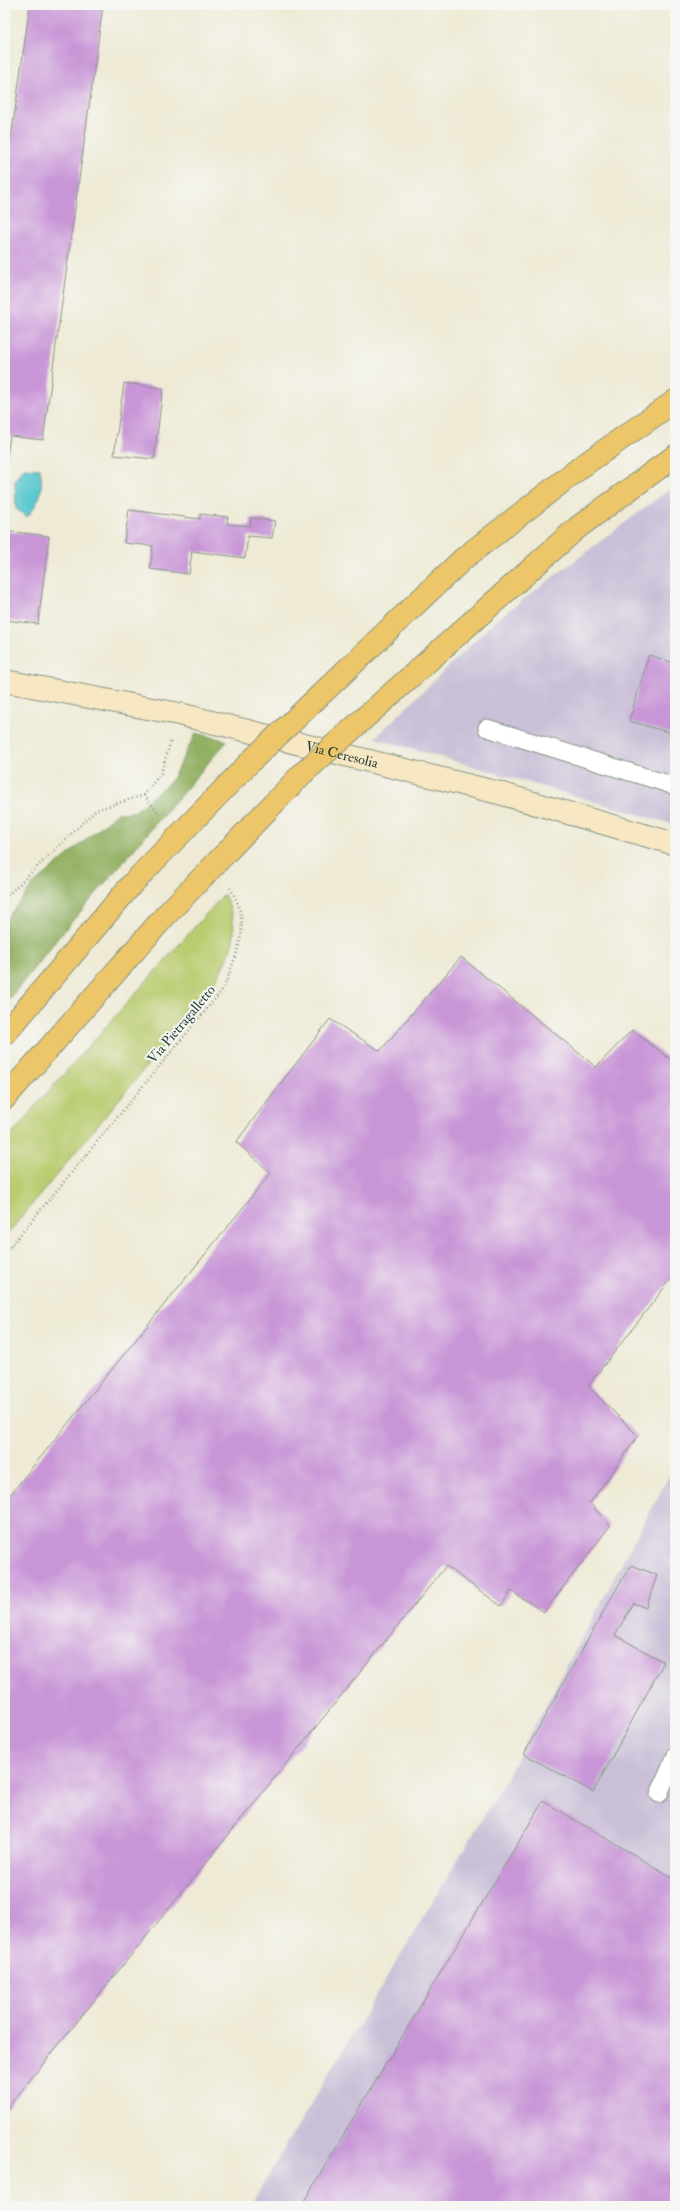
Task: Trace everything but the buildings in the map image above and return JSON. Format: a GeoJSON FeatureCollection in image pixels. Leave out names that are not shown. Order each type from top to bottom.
{"type":"FeatureCollection","features":[{"type":"Feature","properties":{"kind":"highway"},"geometry":{"type":"LineString","coordinates":[[5,1034],[132,884],[252,760],[463,559],[581,467],[675,401]]}},
{"type":"Feature","properties":{"kind":"highway"},"geometry":{"type":"LineString","coordinates":[[5,1098],[165,916],[302,774],[577,528],[675,456]]}},
{"type":"Feature","properties":{"kind":"main road","name":"Via Ceresolia"},"geometry":{"type":"LineString","coordinates":[[5,681],[179,714],[499,793],[675,844]]}},
{"type":"Feature","properties":{"kind":"lane"},"geometry":{"type":"LineString","coordinates":[[486,728],[675,786]]}},
{"type":"Feature","properties":{"kind":"lane"},"geometry":{"type":"LineString","coordinates":[[660,1794],[675,1757]]}},
{"type":"Feature","properties":{"kind":"path"},"geometry":{"type":"LineString","coordinates":[[5,898],[96,810],[144,795],[162,773],[179,714]]}},
{"type":"Feature","properties":{"kind":"path"},"geometry":{"type":"LineString","coordinates":[[144,795],[163,818]]}},
{"type":"Feature","properties":{"kind":"path","name":"Via Pietragalletto"},"geometry":{"type":"LineString","coordinates":[[5,1253],[224,988],[242,936],[242,914],[231,889],[226,883]]}},
{"type":"Feature","properties":{"kind":"shaded area"},"geometry":{"type":"Polygon","coordinates":[[[675,485],[675,825],[375,738],[495,621],[675,485]]]}},
{"type":"Feature","properties":{"kind":"shaded area"},"geometry":{"type":"Polygon","coordinates":[[[675,1465],[675,2206],[250,2206],[506,1779],[675,1465]]]}},
{"type":"Feature","properties":{"kind":"green space"},"geometry":{"type":"Polygon","coordinates":[[[196,733],[227,741],[56,940],[5,1005],[5,921],[33,885],[117,813],[134,812],[171,781],[196,733]]]}},
{"type":"Feature","properties":{"kind":"green space"},"geometry":{"type":"Polygon","coordinates":[[[224,894],[230,908],[233,921],[233,941],[230,951],[213,986],[5,1237],[5,1144],[32,1110],[224,894]]]}},
{"type":"Feature","properties":{"kind":"water"},"geometry":{"type":"Polygon","coordinates":[[[24,468],[40,469],[41,476],[40,495],[35,506],[27,517],[16,509],[15,480],[24,468]]]}}]}
